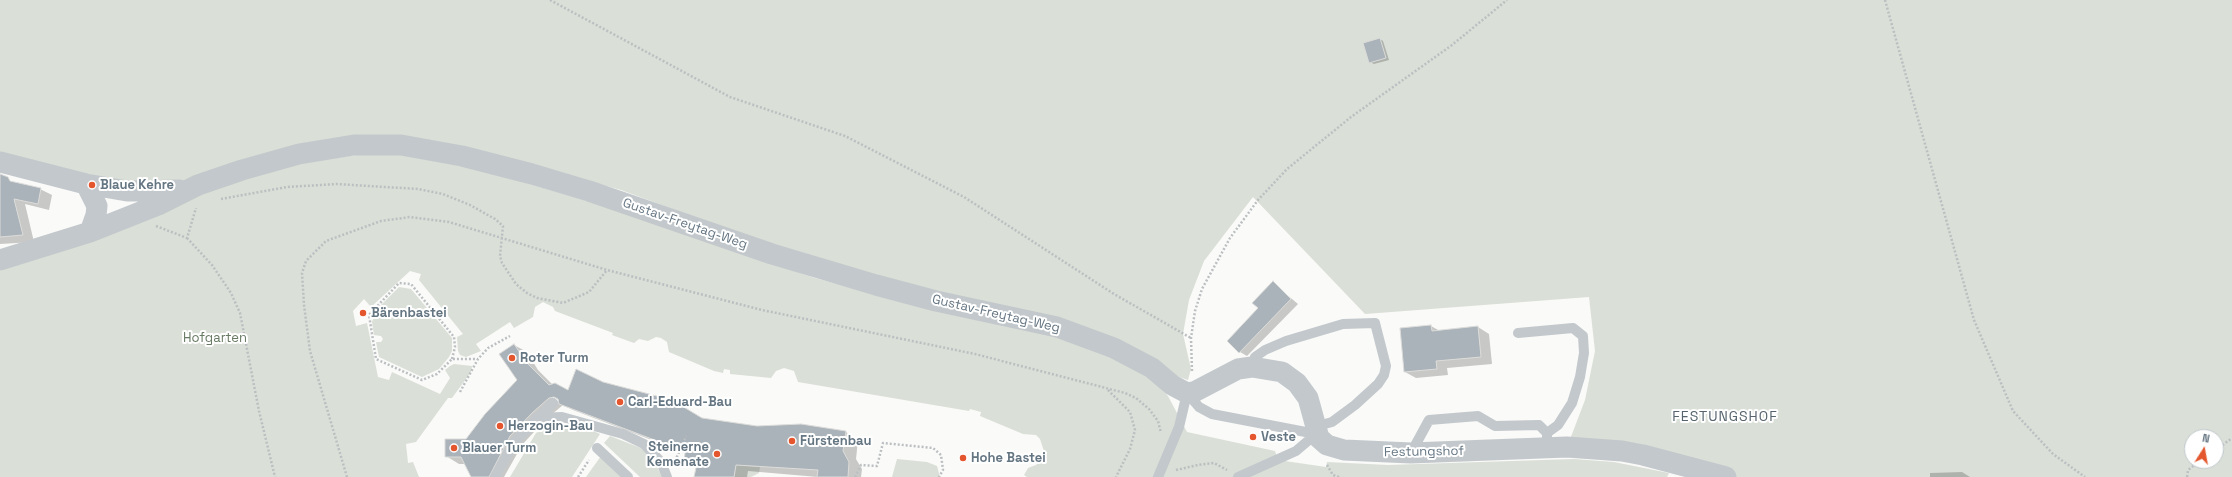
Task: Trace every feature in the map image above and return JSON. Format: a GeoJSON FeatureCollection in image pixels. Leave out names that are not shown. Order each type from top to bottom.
{"type":"FeatureCollection","features":[{"type":"Feature","properties":{"kind":"street","name":"Gustav-Freytag-Weg"},"geometry":{"type":"LineString","coordinates":[[0,260],[90,232],[158,204],[186,190],[242,170],[299,154],[354,145],[401,145],[462,156],[589,191],[772,254],[876,285],[936,301],[1057,327],[1114,348],[1152,368],[1180,389]]}},
{"type":"Feature","properties":{"kind":"street","name":"Gustav-Freytag-Weg"},"geometry":{"type":"LineString","coordinates":[[0,162],[86,184],[127,191],[186,190]]}},
{"type":"Feature","properties":{"kind":"street"},"geometry":{"type":"LineString","coordinates":[[86,184],[96,206],[96,215],[90,232]]}},
{"type":"Feature","properties":{"kind":"street"},"geometry":{"type":"LineString","coordinates":[[1180,389],[1194,392],[1238,369],[1252,367],[1282,372],[1297,382],[1308,398],[1315,430]]}},
{"type":"Feature","properties":{"kind":"street","name":"Festungshof"},"geometry":{"type":"LineString","coordinates":[[1315,430],[1323,443],[1344,450],[1411,453],[1547,440],[1622,451],[1726,477]]}},
{"type":"Feature","properties":{"kind":"lane"},"geometry":{"type":"LineString","coordinates":[[1233,475],[1296,451],[1315,430],[1332,422],[1355,405],[1378,384],[1384,375],[1386,366],[1375,323],[1343,324],[1286,341],[1265,350],[1255,357],[1252,367]]}},
{"type":"Feature","properties":{"kind":"lane"},"geometry":{"type":"LineString","coordinates":[[1411,453],[1429,420],[1478,416],[1495,426],[1539,425],[1547,440],[1572,403],[1584,353],[1583,336],[1572,328],[1518,333]]}},
{"type":"Feature","properties":{"kind":"lane"},"geometry":{"type":"LineString","coordinates":[[1180,389],[1199,407],[1212,414],[1315,430]]}},
{"type":"Feature","properties":{"kind":"lane"},"geometry":{"type":"LineString","coordinates":[[1158,476],[1180,427],[1180,389]]}},
{"type":"Feature","properties":{"kind":"lane"},"geometry":{"type":"LineString","coordinates":[[495,477],[515,441],[536,418],[553,403]]}},
{"type":"Feature","properties":{"kind":"lane"},"geometry":{"type":"LineString","coordinates":[[536,418],[562,417],[623,434],[644,444],[661,462],[667,477]]}},
{"type":"Feature","properties":{"kind":"lane"},"geometry":{"type":"LineString","coordinates":[[597,448],[628,477]]}},
{"type":"Feature","properties":{"kind":"path"},"geometry":{"type":"LineString","coordinates":[[550,0],[730,96],[845,136],[964,197],[1114,294],[1191,338]]}},
{"type":"Feature","properties":{"kind":"path"},"geometry":{"type":"LineString","coordinates":[[1180,389],[1192,378],[1191,338],[1195,311],[1202,289],[1230,238],[1258,200],[1278,179],[1351,117],[1452,45],[1508,0]]}},
{"type":"Feature","properties":{"kind":"path"},"geometry":{"type":"LineString","coordinates":[[1885,0],[1974,320],[2013,411],[2053,454],[2085,477]]}},
{"type":"Feature","properties":{"kind":"path"},"geometry":{"type":"LineString","coordinates":[[219,200],[288,188],[337,184],[418,189],[443,194],[470,205],[495,219],[503,226],[500,256],[506,270],[516,284],[537,298],[563,303],[589,292],[607,270]]}},
{"type":"Feature","properties":{"kind":"path"},"geometry":{"type":"LineString","coordinates":[[347,477],[327,416],[310,351],[302,273],[306,261],[326,241],[381,221],[410,217],[449,222],[607,270],[762,310],[975,354],[1050,372],[1108,389],[1136,398],[1149,409],[1158,421],[1168,454]]}},
{"type":"Feature","properties":{"kind":"path"},"geometry":{"type":"LineString","coordinates":[[187,238],[219,276],[231,293],[240,313],[259,412],[275,477]]}},
{"type":"Feature","properties":{"kind":"path"},"geometry":{"type":"LineString","coordinates":[[452,359],[455,348],[454,337],[411,284],[399,283],[369,315],[376,359],[422,380],[437,374],[452,359],[478,359]]}},
{"type":"Feature","properties":{"kind":"path"},"geometry":{"type":"LineString","coordinates":[[460,392],[478,359],[488,348],[510,336]]}},
{"type":"Feature","properties":{"kind":"path"},"geometry":{"type":"LineString","coordinates":[[1108,389],[1130,412],[1135,430],[1130,449],[1116,477]]}},
{"type":"Feature","properties":{"kind":"path"},"geometry":{"type":"LineString","coordinates":[[682,444],[686,436]]}},
{"type":"Feature","properties":{"kind":"path"},"geometry":{"type":"LineString","coordinates":[[855,477],[861,465],[877,466],[883,443],[933,448],[941,455],[943,470],[939,477]]}},
{"type":"Feature","properties":{"kind":"path"},"geometry":{"type":"LineString","coordinates":[[1327,462],[1327,468],[1333,476],[1339,477]]}},
{"type":"Feature","properties":{"kind":"path"},"geometry":{"type":"LineString","coordinates":[[1158,476],[1198,464],[1214,463],[1226,468],[1233,475]]}},
{"type":"Feature","properties":{"kind":"green space"},"geometry":{"type":"Polygon","coordinates":[[[0,0],[2232,0],[2232,477],[1726,477],[1569,442],[1585,400],[1595,351],[1589,297],[1365,314],[1253,197],[1204,261],[1189,300],[1183,334],[1191,369],[1188,380],[942,296],[787,251],[621,190],[574,177],[400,138],[168,188],[139,189],[0,156],[0,0]]]}},
{"type":"Feature","properties":{"kind":"green space","name":"Hofgarten"},"geometry":{"type":"Polygon","coordinates":[[[376,152],[428,157],[469,166],[591,202],[815,278],[934,310],[1050,334],[1113,357],[1154,381],[1168,396],[1187,432],[1275,451],[1278,460],[1326,467],[1327,462],[1388,465],[1574,459],[1614,462],[1669,473],[1667,477],[1027,477],[1024,475],[1028,468],[1036,465],[1042,459],[1044,451],[1040,439],[1036,435],[1023,434],[980,416],[981,412],[798,382],[794,371],[784,368],[776,371],[771,378],[730,374],[730,370],[724,369],[723,373],[714,371],[669,352],[667,342],[661,338],[656,337],[648,341],[639,339],[634,343],[612,335],[613,333],[555,311],[553,307],[543,302],[535,307],[533,317],[514,328],[510,322],[476,344],[481,351],[466,357],[460,355],[458,351],[457,337],[463,334],[419,280],[421,274],[410,271],[371,307],[364,299],[353,311],[356,326],[367,323],[378,377],[389,380],[392,372],[440,394],[450,378],[445,370],[454,364],[472,366],[471,372],[452,398],[448,398],[416,442],[406,444],[408,463],[413,462],[419,477],[0,477],[0,267],[243,179],[302,163],[376,152]]]}},
{"type":"Feature","properties":{"kind":"green space"},"geometry":{"type":"Polygon","coordinates":[[[399,287],[411,289],[452,338],[452,351],[449,357],[439,369],[422,377],[379,357],[376,342],[381,342],[383,339],[381,336],[374,335],[372,322],[376,310],[399,287]]]}},
{"type":"Feature","properties":{"kind":"green space"},"geometry":{"type":"Polygon","coordinates":[[[560,425],[582,426],[600,434],[572,477],[510,477],[536,433],[546,428],[560,425]]]}},
{"type":"Feature","properties":{"kind":"green space"},"geometry":{"type":"Polygon","coordinates":[[[610,436],[646,450],[653,459],[662,477],[640,477],[604,443],[610,436]]]}},
{"type":"Feature","properties":{"kind":"green space"},"geometry":{"type":"Polygon","coordinates":[[[601,456],[623,477],[586,477],[601,456]]]}},
{"type":"Feature","properties":{"kind":"green space"},"geometry":{"type":"Polygon","coordinates":[[[897,459],[927,462],[937,466],[940,477],[892,477],[897,459]]]}},
{"type":"Feature","properties":{"kind":"green space"},"geometry":{"type":"Polygon","coordinates":[[[736,465],[760,467],[759,473],[751,477],[734,477],[736,465]]]}},
{"type":"Feature","properties":{"kind":"building"},"geometry":{"type":"Polygon","coordinates":[[[1380,38],[1386,58],[1369,63],[1363,43],[1380,38]]]}},
{"type":"Feature","properties":{"kind":"building"},"geometry":{"type":"Polygon","coordinates":[[[0,174],[8,177],[10,181],[41,188],[38,204],[14,199],[23,235],[0,237],[0,174]]]}},
{"type":"Feature","properties":{"kind":"building"},"geometry":{"type":"Polygon","coordinates":[[[1273,281],[1291,299],[1239,353],[1227,341],[1258,308],[1252,303],[1273,281]]]}},
{"type":"Feature","properties":{"kind":"building"},"geometry":{"type":"Polygon","coordinates":[[[1431,325],[1432,331],[1478,326],[1481,357],[1436,361],[1437,369],[1404,372],[1400,328],[1431,325]]]}},
{"type":"Feature","properties":{"kind":"building"},"geometry":{"type":"Polygon","coordinates":[[[514,344],[526,362],[549,385],[555,383],[568,390],[576,369],[603,382],[672,400],[702,418],[757,426],[801,424],[846,431],[843,451],[849,462],[848,477],[817,477],[818,470],[736,465],[734,477],[694,477],[697,463],[684,461],[685,453],[668,445],[559,404],[558,399],[554,397],[549,398],[532,413],[510,436],[489,477],[471,477],[461,457],[445,457],[445,439],[466,439],[485,414],[517,380],[499,354],[514,344]]]}},
{"type":"Feature","properties":{"kind":"place","name":"Blaue Kehre"},"geometry":{"type":"Point","coordinates":[92,185]}},
{"type":"Feature","properties":{"kind":"place","name":"Bärenbastei"},"geometry":{"type":"Point","coordinates":[363,313]}},
{"type":"Feature","properties":{"kind":"place","name":"Roter Turm"},"geometry":{"type":"Point","coordinates":[512,358]}},
{"type":"Feature","properties":{"kind":"place","name":"Carl-Eduard-Bau"},"geometry":{"type":"Point","coordinates":[620,402]}},
{"type":"Feature","properties":{"kind":"place","name":"Herzogin-Bau"},"geometry":{"type":"Point","coordinates":[500,426]}},
{"type":"Feature","properties":{"kind":"place","name":"Veste"},"geometry":{"type":"Point","coordinates":[1253,437]}},
{"type":"Feature","properties":{"kind":"place","name":"Fürstenbau"},"geometry":{"type":"Point","coordinates":[792,441]}},
{"type":"Feature","properties":{"kind":"place","name":"Blauer Turm"},"geometry":{"type":"Point","coordinates":[454,448]}},
{"type":"Feature","properties":{"kind":"place","name":"Steinerne Kemenate"},"geometry":{"type":"Point","coordinates":[717,454]}},
{"type":"Feature","properties":{"kind":"place","name":"Hohe Bastei"},"geometry":{"type":"Point","coordinates":[963,458]}},
{"type":"Feature","properties":{"kind":"district","name":"FESTUNGSHOF"},"geometry":{"type":"Point","coordinates":[1725,417]}}]}
